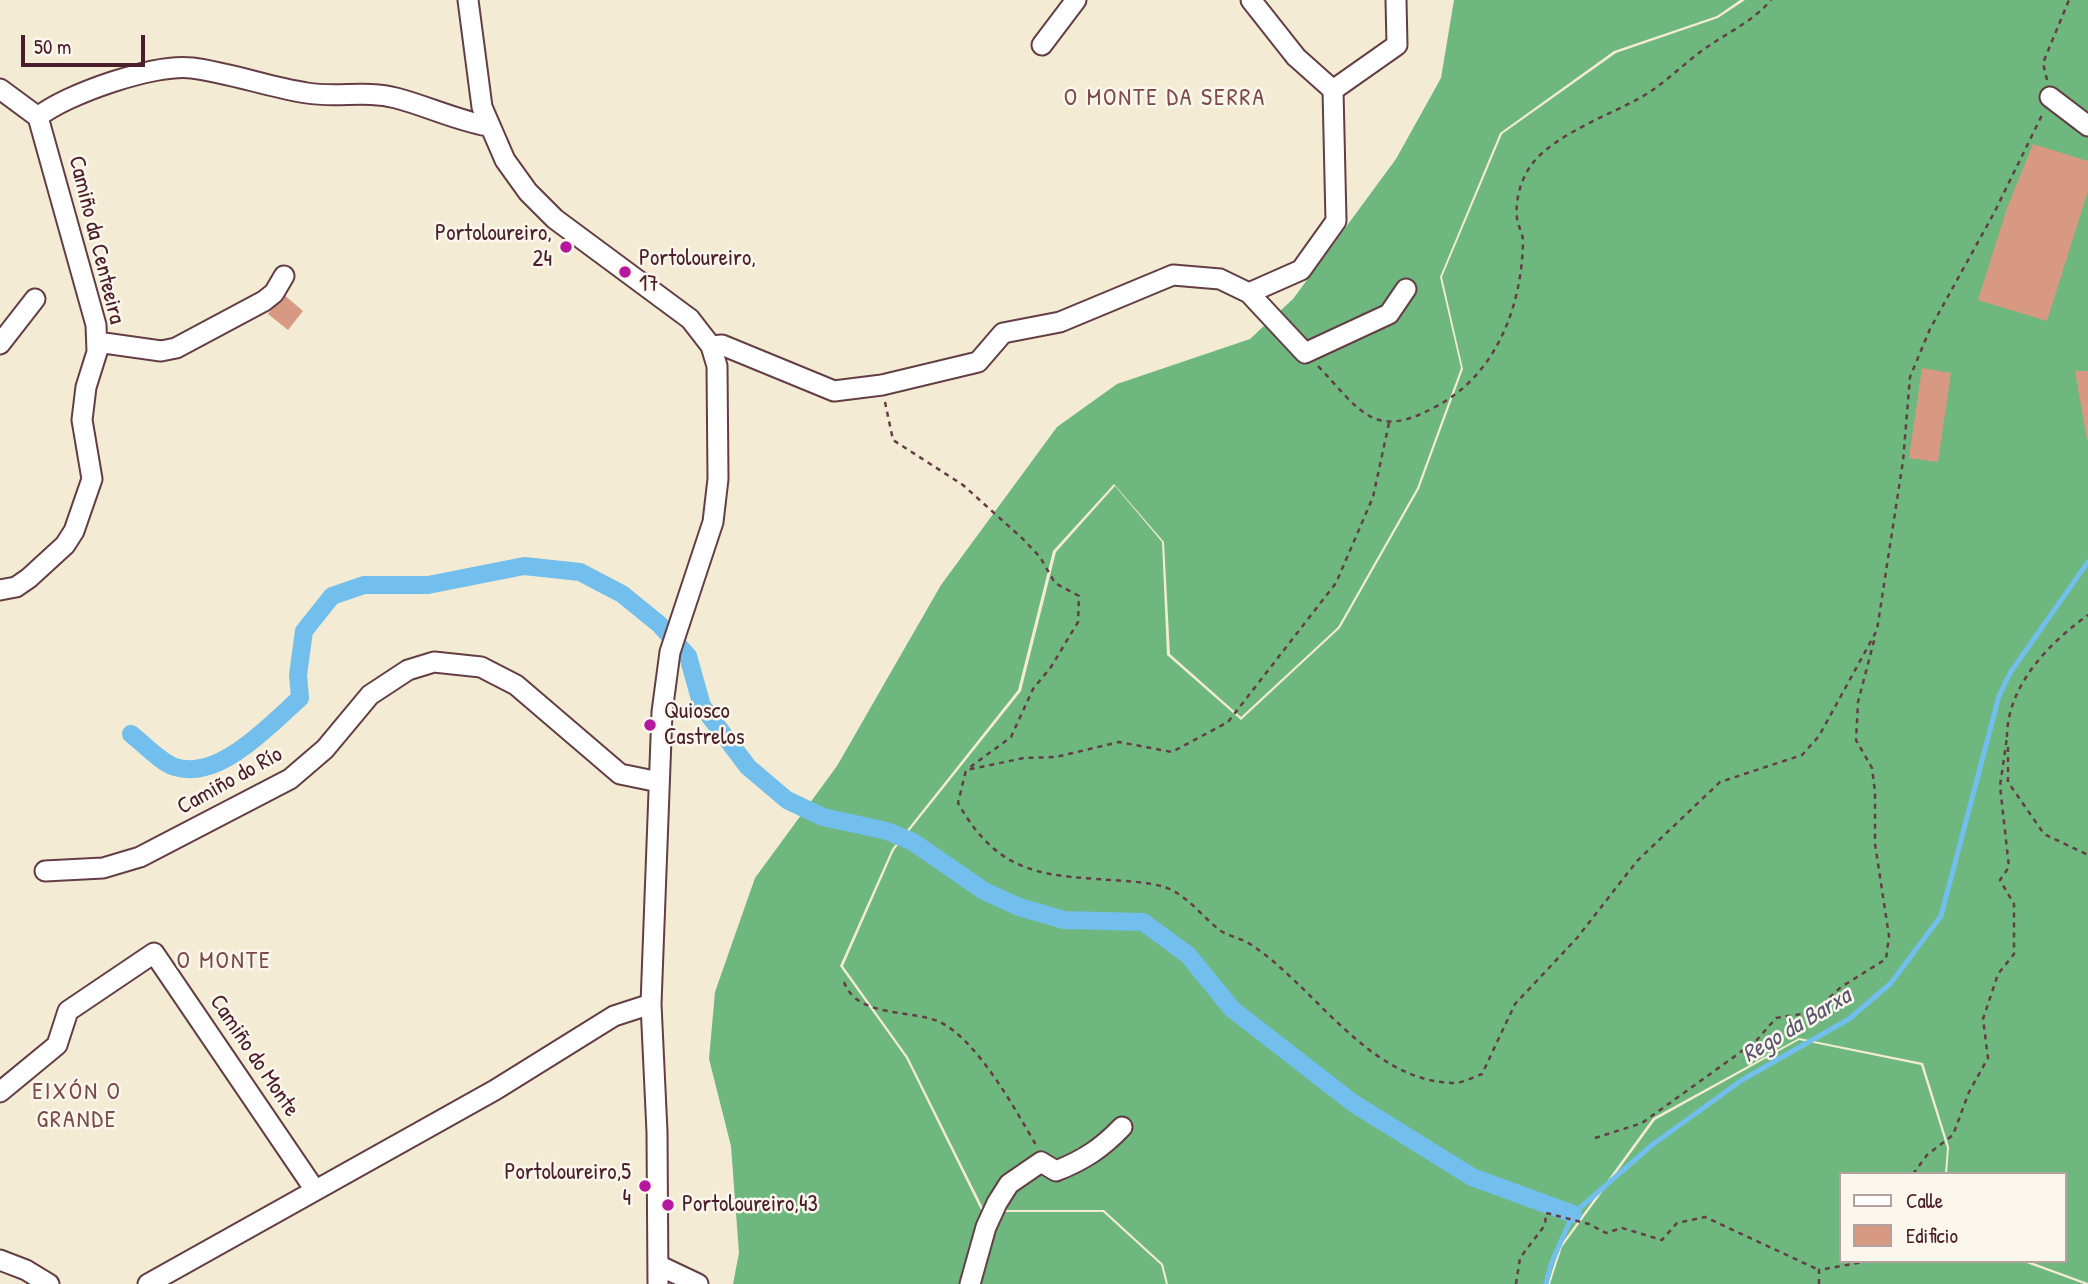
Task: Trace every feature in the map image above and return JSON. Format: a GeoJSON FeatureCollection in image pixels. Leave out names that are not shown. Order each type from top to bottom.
{"type":"FeatureCollection","features":[{"type":"Feature","properties":{"kind":"street"},"geometry":{"type":"LineString","coordinates":[[468,0],[488,126],[505,160],[541,206],[690,318],[711,346],[717,366],[719,407],[713,522],[670,652],[662,712],[650,1004],[659,1275],[698,1284]]}},
{"type":"Feature","properties":{"kind":"street"},"geometry":{"type":"LineString","coordinates":[[1042,45],[1076,0]]}},
{"type":"Feature","properties":{"kind":"street"},"geometry":{"type":"LineString","coordinates":[[1249,293],[1301,270],[1336,221],[1333,90],[1296,57],[1251,0]]}},
{"type":"Feature","properties":{"kind":"street"},"geometry":{"type":"LineString","coordinates":[[1333,90],[1397,45],[1396,0]]}},
{"type":"Feature","properties":{"kind":"street"},"geometry":{"type":"LineString","coordinates":[[0,89],[38,117],[54,104],[79,95],[169,67],[192,68],[307,93],[371,93],[397,98],[455,119],[488,126]]}},
{"type":"Feature","properties":{"kind":"street"},"geometry":{"type":"LineString","coordinates":[[2050,97],[2088,126]]}},
{"type":"Feature","properties":{"kind":"street","name":"Camiño da Centeeira"},"geometry":{"type":"LineString","coordinates":[[0,590],[16,587],[29,578],[65,545],[74,531],[92,479],[82,420],[86,387],[97,352],[96,325],[38,117]]}},
{"type":"Feature","properties":{"kind":"street"},"geometry":{"type":"LineString","coordinates":[[711,346],[722,345],[834,391],[882,385],[978,362],[1003,333],[1060,322],[1173,275],[1220,279],[1249,293],[1305,353],[1389,314],[1406,289]]}},
{"type":"Feature","properties":{"kind":"street"},"geometry":{"type":"LineString","coordinates":[[97,342],[162,351],[176,348],[264,301],[274,293],[284,276]]}},
{"type":"Feature","properties":{"kind":"street"},"geometry":{"type":"LineString","coordinates":[[0,344],[35,299]]}},
{"type":"Feature","properties":{"kind":"street","name":"Camiño do Río"},"geometry":{"type":"LineString","coordinates":[[45,871],[103,868],[140,857],[290,779],[326,749],[370,695],[408,670],[434,662],[481,667],[516,685],[620,774],[659,782]]}},
{"type":"Feature","properties":{"kind":"street","name":"Camiño do Monte"},"geometry":{"type":"LineString","coordinates":[[0,1092],[57,1045],[68,1011],[154,953],[315,1190]]}},
{"type":"Feature","properties":{"kind":"street"},"geometry":{"type":"LineString","coordinates":[[148,1284],[495,1090],[614,1016],[650,1004]]}},
{"type":"Feature","properties":{"kind":"street"},"geometry":{"type":"LineString","coordinates":[[970,1284],[986,1227],[1009,1184],[1041,1162],[1056,1171],[1083,1160],[1104,1146],[1122,1126]]}},
{"type":"Feature","properties":{"kind":"street"},"geometry":{"type":"LineString","coordinates":[[0,1260],[26,1270],[49,1284]]}},
{"type":"Feature","properties":{"kind":"path"},"geometry":{"type":"LineString","coordinates":[[1305,353],[1358,408],[1382,423],[1409,422],[1460,394],[1481,372],[1508,324],[1517,296],[1524,241],[1517,218],[1518,188],[1534,162],[1564,138],[1664,85],[1696,55],[1731,33],[1771,0]]}},
{"type":"Feature","properties":{"kind":"path"},"geometry":{"type":"LineString","coordinates":[[1595,1138],[1642,1123],[1756,1041],[1776,1018],[1814,1012],[1841,987],[1886,959],[1889,936],[1874,844],[1875,792],[1872,768],[1856,740],[1858,702],[1877,630],[1903,461],[1910,377],[1930,329],[1994,213],[2050,97],[2043,63],[2069,0]]}},
{"type":"Feature","properties":{"kind":"path"},"geometry":{"type":"LineString","coordinates":[[882,385],[893,440],[964,485],[1040,557],[1055,583],[1079,596],[1077,622],[1051,667],[1032,690],[1011,737],[966,770],[958,803],[975,833],[999,855],[1066,878],[1140,882],[1174,891],[1223,932],[1250,943],[1367,1050],[1419,1077],[1454,1084],[1482,1074],[1515,1004],[1577,938],[1637,861],[1720,782],[1802,755],[1819,736],[1877,630]]}},
{"type":"Feature","properties":{"kind":"path"},"geometry":{"type":"LineString","coordinates":[[966,770],[1024,758],[1056,757],[1119,742],[1172,752],[1228,722],[1336,583],[1373,497],[1389,423]]}},
{"type":"Feature","properties":{"kind":"path"},"geometry":{"type":"LineString","coordinates":[[2088,615],[2037,659],[2007,716],[2008,782],[2044,834],[2088,855]]}},
{"type":"Feature","properties":{"kind":"path"},"geometry":{"type":"LineString","coordinates":[[1914,1172],[1927,1155],[1953,1135],[1965,1111],[1969,1092],[1988,1058],[1983,1019],[1998,974],[2014,954],[2014,904],[2000,880],[2009,867],[2000,786],[2007,737]]}},
{"type":"Feature","properties":{"kind":"path"},"geometry":{"type":"LineString","coordinates":[[844,982],[848,993],[878,1010],[930,1019],[955,1033],[974,1052],[1024,1125],[1038,1148],[1041,1162]]}},
{"type":"Feature","properties":{"kind":"path"},"geometry":{"type":"LineString","coordinates":[[1516,1284],[1520,1258],[1545,1225],[1546,1213],[1589,1224],[1606,1233],[1622,1228],[1662,1240],[1677,1223],[1705,1217],[1819,1270],[1858,1263]]}},
{"type":"Feature","properties":{"kind":"path"},"geometry":{"type":"LineString","coordinates":[[1819,1270],[1819,1284]]}},
{"type":"Feature","properties":{"kind":"green space"},"geometry":{"type":"Polygon","coordinates":[[[1454,0],[1740,0],[1717,16],[1614,51],[1500,133],[1440,277],[1461,368],[1417,488],[1338,627],[1241,717],[1170,654],[1164,542],[1114,484],[1053,551],[1018,690],[892,849],[840,966],[906,1058],[982,1212],[1103,1212],[1161,1265],[1166,1284],[733,1284],[739,1253],[731,1146],[709,1059],[715,992],[755,878],[837,766],[941,585],[1057,427],[1117,384],[1250,339],[1293,299],[1396,159],[1441,78],[1454,0]]]}},
{"type":"Feature","properties":{"kind":"green space"},"geometry":{"type":"Polygon","coordinates":[[[1745,0],[2088,0],[2088,1283],[2033,1263],[2067,1263],[2067,1172],[1947,1172],[1949,1147],[1923,1063],[1799,1038],[1653,1118],[1560,1246],[1548,1284],[1168,1284],[1163,1264],[1104,1210],[984,1210],[908,1057],[843,966],[894,850],[1021,691],[1056,552],[1115,486],[1162,542],[1167,655],[1241,720],[1340,628],[1419,489],[1463,369],[1442,277],[1502,134],[1616,53],[1718,18],[1745,0]]]}},
{"type":"Feature","properties":{"kind":"green space"},"geometry":{"type":"Polygon","coordinates":[[[1799,1040],[1921,1065],[1947,1148],[1945,1172],[1840,1172],[1840,1263],[2026,1263],[2084,1284],[1550,1284],[1562,1247],[1655,1120],[1799,1040]]]}},
{"type":"Feature","properties":{"kind":"building"},"geometry":{"type":"Polygon","coordinates":[[[2033,144],[2088,161],[2088,191],[2047,321],[1978,300],[2007,208],[2033,144]]]}},
{"type":"Feature","properties":{"kind":"building"},"geometry":{"type":"Polygon","coordinates":[[[283,294],[303,311],[288,330],[268,314],[283,294]]]}},
{"type":"Feature","properties":{"kind":"building"},"geometry":{"type":"Polygon","coordinates":[[[1922,368],[1951,373],[1938,462],[1909,458],[1922,368]]]}},
{"type":"Feature","properties":{"kind":"building"},"geometry":{"type":"Polygon","coordinates":[[[2075,371],[2088,371],[2088,440],[2087,440],[2075,371]]]}},
{"type":"Feature","properties":{"kind":"waterway","name":"Rego da Barxa"},"geometry":{"type":"LineString","coordinates":[[1546,1284],[1551,1264],[1573,1214],[1652,1145],[1742,1080],[1849,1019],[1891,983],[1941,916],[1999,696],[2010,673],[2088,562]]}},
{"type":"Feature","properties":{"kind":"waterway"},"geometry":{"type":"LineString","coordinates":[[131,734],[158,757],[175,767],[192,769],[209,766],[243,748],[300,698],[298,675],[304,631],[332,596],[364,585],[428,585],[524,566],[580,572],[622,594],[659,624],[688,656],[702,706],[748,767],[787,800],[823,817],[887,831],[913,842],[984,891],[1019,907],[1064,920],[1143,922],[1188,955],[1232,1009],[1353,1103],[1472,1177],[1573,1214]]}},
{"type":"Feature","properties":{"kind":"place","name":"Portoloureiro, 24"},"geometry":{"type":"Point","coordinates":[566,247]}},
{"type":"Feature","properties":{"kind":"place","name":"Portoloureiro, 17"},"geometry":{"type":"Point","coordinates":[625,272]}},
{"type":"Feature","properties":{"kind":"place","name":"Quiosco Castrelos"},"geometry":{"type":"Point","coordinates":[650,725]}},
{"type":"Feature","properties":{"kind":"place","name":"Portoloureiro,5 4"},"geometry":{"type":"Point","coordinates":[645,1186]}},
{"type":"Feature","properties":{"kind":"place","name":"Portoloureiro,43"},"geometry":{"type":"Point","coordinates":[668,1205]}},
{"type":"Feature","properties":{"kind":"district","name":"O MONTE DA SERRA"},"geometry":{"type":"Point","coordinates":[1165,99]}},
{"type":"Feature","properties":{"kind":"district","name":"O MONTE"},"geometry":{"type":"Point","coordinates":[224,962]}},
{"type":"Feature","properties":{"kind":"district","name":"EIXÓN O GRANDE"},"geometry":{"type":"Point","coordinates":[77,1107]}}]}
